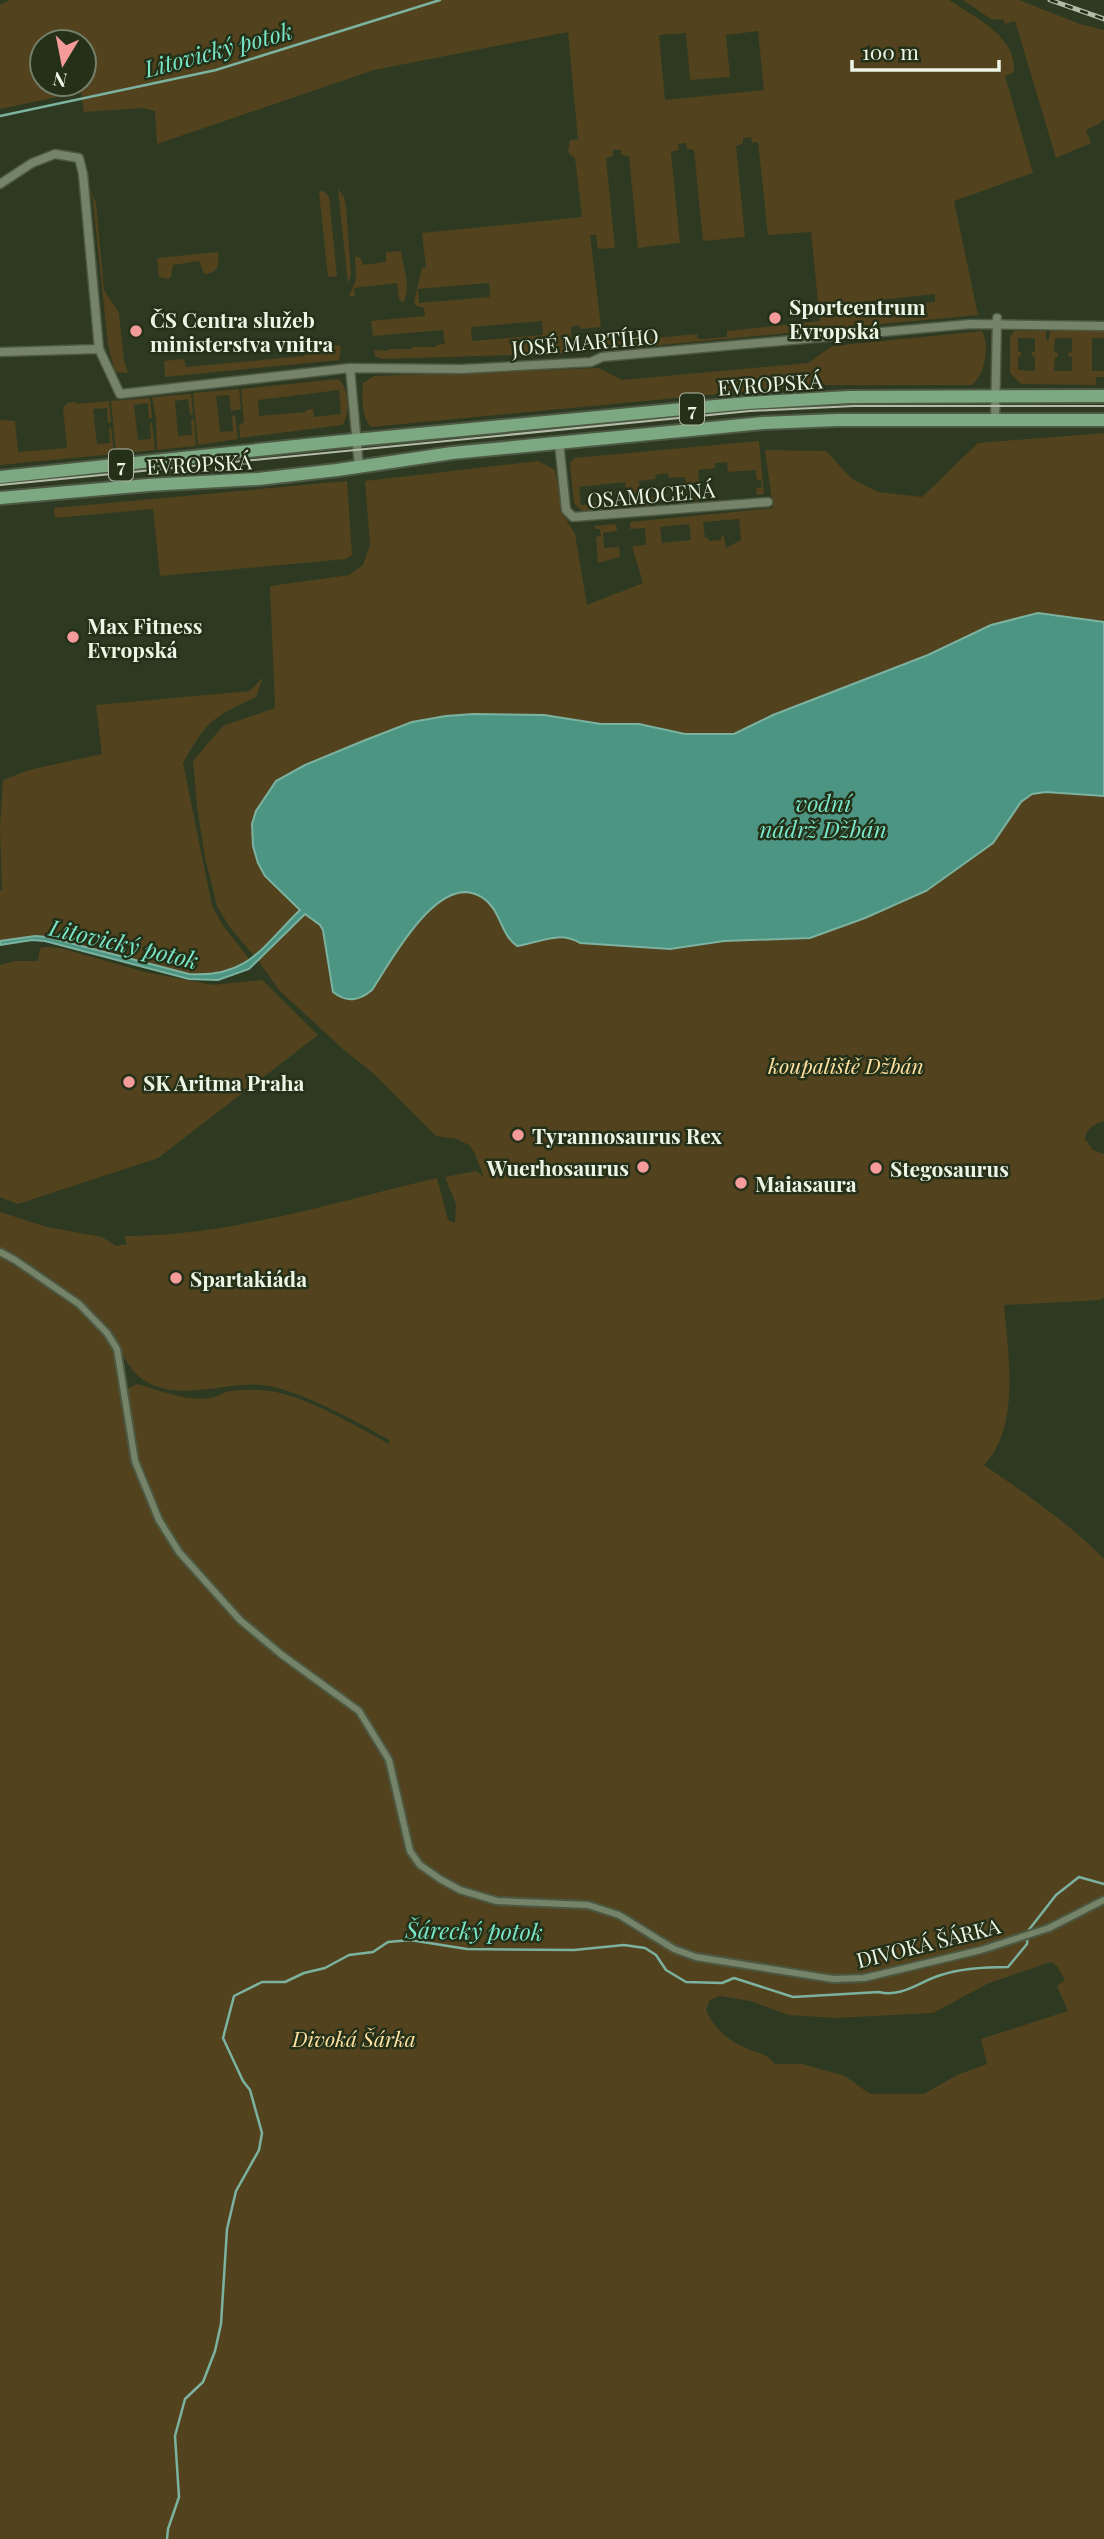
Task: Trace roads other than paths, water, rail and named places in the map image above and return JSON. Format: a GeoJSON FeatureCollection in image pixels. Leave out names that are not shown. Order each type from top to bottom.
{"type":"FeatureCollection","features":[{"type":"Feature","properties":{"kind":"main road","name":"EVROPSKÁ"},"geometry":{"type":"LineString","coordinates":[[0,477],[357,439],[774,401],[849,397],[1104,396]]}},
{"type":"Feature","properties":{"kind":"main road","name":"EVROPSKÁ"},"geometry":{"type":"LineString","coordinates":[[0,498],[258,479],[452,453],[763,423],[837,420],[1104,420]]}},
{"type":"Feature","properties":{"kind":"street","name":"JOSÉ MARTÍHO"},"geometry":{"type":"LineString","coordinates":[[0,184],[32,163],[55,154],[79,159],[83,174],[99,349],[120,394],[350,368],[462,369],[591,362],[602,357],[997,322],[1104,326]]}},
{"type":"Feature","properties":{"kind":"street"},"geometry":{"type":"LineString","coordinates":[[995,420],[997,322]]}},
{"type":"Feature","properties":{"kind":"street"},"geometry":{"type":"LineString","coordinates":[[0,352],[99,349]]}},
{"type":"Feature","properties":{"kind":"street"},"geometry":{"type":"LineString","coordinates":[[350,368],[359,467]]}},
{"type":"Feature","properties":{"kind":"street","name":"OSAMOCENÁ"},"geometry":{"type":"LineString","coordinates":[[559,442],[566,510],[573,517],[768,502]]}},
{"type":"Feature","properties":{"kind":"street","name":"DIVOKÁ ŠÁRKA"},"geometry":{"type":"LineString","coordinates":[[0,1252],[79,1304],[107,1333],[117,1349],[135,1461],[159,1520],[172,1542],[201,1579],[240,1620],[282,1655],[359,1711],[389,1760],[410,1851],[419,1865],[440,1879],[460,1890],[497,1901],[588,1905],[619,1915],[674,1949],[696,1957],[833,1979],[877,1975],[981,1950],[1060,1924],[1104,1900]]}},
{"type":"Feature","properties":{"kind":"water","name":"vodní nádrž Džbán"},"geometry":{"type":"Polygon","coordinates":[[[1038,613],[1104,622],[1104,796],[1046,792],[1032,794],[1021,802],[993,843],[926,891],[865,918],[810,938],[724,941],[670,949],[580,943],[557,937],[517,946],[507,935],[489,903],[467,892],[450,896],[434,906],[404,940],[372,990],[353,999],[343,998],[333,992],[323,930],[305,914],[249,969],[218,980],[189,979],[45,941],[32,940],[0,945],[0,941],[47,937],[189,974],[226,971],[240,965],[264,948],[300,910],[265,876],[253,846],[252,824],[256,811],[276,781],[305,765],[412,722],[473,714],[544,715],[601,724],[639,724],[685,734],[734,734],[773,715],[928,655],[991,625],[1038,613]]]}},
{"type":"Feature","properties":{"kind":"waterway","name":"Litovický potok"},"geometry":{"type":"LineString","coordinates":[[0,116],[216,70],[440,0]]}},
{"type":"Feature","properties":{"kind":"waterway","name":"Šárecký potok"},"geometry":{"type":"LineString","coordinates":[[167,2539],[179,2497],[175,2436],[185,2399],[203,2382],[215,2351],[221,2324],[227,2229],[236,2191],[259,2150],[262,2133],[250,2090],[223,2038],[234,1996],[262,1982],[285,1982],[304,1973],[325,1968],[349,1955],[373,1952],[388,1942],[410,1940],[467,1949],[574,1950],[624,1945],[645,1948],[656,1955],[666,1970],[686,1982],[722,1983],[734,1978],[793,1997],[895,1993],[949,1973],[974,1968],[1008,1967],[1027,1944],[1028,1931],[1056,1895],[1079,1877],[1104,1884]]}},
{"type":"Feature","properties":{"kind":"tram line"},"geometry":{"type":"LineString","coordinates":[[0,485],[750,411],[854,406],[1104,406]]}},
{"type":"Feature","properties":{"kind":"railway"},"geometry":{"type":"LineString","coordinates":[[1050,0],[1104,19]]}},
{"type":"Feature","properties":{"kind":"place","name":"Sportcentrum Evropská"},"geometry":{"type":"Point","coordinates":[775,318]}},
{"type":"Feature","properties":{"kind":"place","name":"ČS Centra služeb ministerstva vnitra"},"geometry":{"type":"Point","coordinates":[136,331]}},
{"type":"Feature","properties":{"kind":"place","name":"Max Fitness Evropská"},"geometry":{"type":"Point","coordinates":[73,637]}},
{"type":"Feature","properties":{"kind":"place","name":"SK Aritma Praha"},"geometry":{"type":"Point","coordinates":[129,1082]}},
{"type":"Feature","properties":{"kind":"place","name":"Tyrannosaurus Rex"},"geometry":{"type":"Point","coordinates":[518,1135]}},
{"type":"Feature","properties":{"kind":"place","name":"Wuerhosaurus"},"geometry":{"type":"Point","coordinates":[643,1167]}},
{"type":"Feature","properties":{"kind":"place","name":"Stegosaurus"},"geometry":{"type":"Point","coordinates":[876,1168]}},
{"type":"Feature","properties":{"kind":"place","name":"Maiasaura"},"geometry":{"type":"Point","coordinates":[741,1183]}},
{"type":"Feature","properties":{"kind":"place","name":"Spartakiáda"},"geometry":{"type":"Point","coordinates":[176,1278]}},
{"type":"Feature","properties":{"kind":"park label","name":"koupaliště Džbán"},"geometry":{"type":"Point","coordinates":[846,1065]}},
{"type":"Feature","properties":{"kind":"park label","name":"Divoká Šárka"},"geometry":{"type":"Point","coordinates":[354,2038]}}]}
